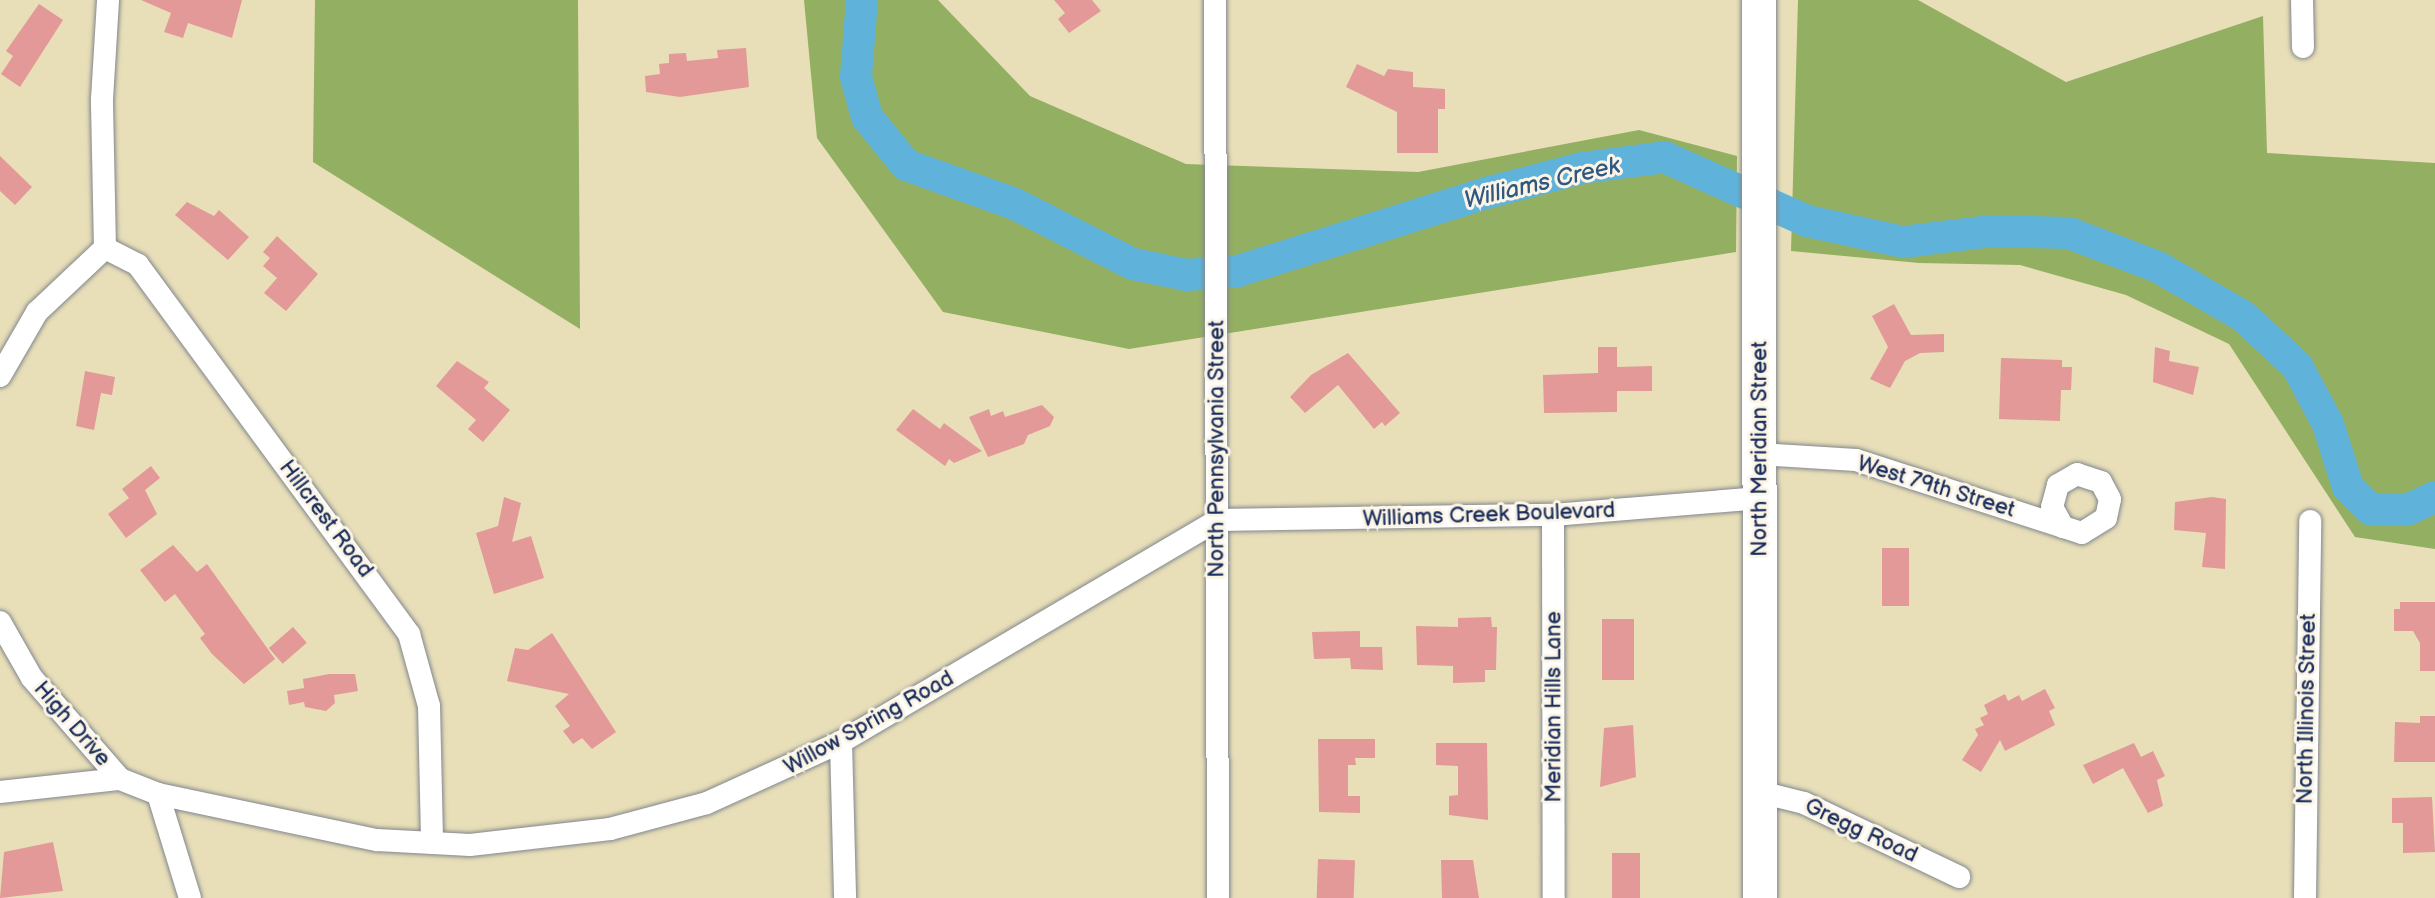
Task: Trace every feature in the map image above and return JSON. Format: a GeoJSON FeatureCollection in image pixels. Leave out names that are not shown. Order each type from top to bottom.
{"type":"FeatureCollection","features":[{"type":"Feature","properties":{"kind":"main road","name":"North Meridian Street"},"geometry":{"type":"LineString","coordinates":[[1759,0],[1760,898]]}},
{"type":"Feature","properties":{"kind":"street"},"geometry":{"type":"LineString","coordinates":[[0,376],[37,312],[105,248],[102,99],[108,0]]}},
{"type":"Feature","properties":{"kind":"street","name":"North Pennsylvania Street"},"geometry":{"type":"LineString","coordinates":[[1215,0],[1218,898]]}},
{"type":"Feature","properties":{"kind":"street"},"geometry":{"type":"LineString","coordinates":[[2302,0],[2303,47]]}},
{"type":"Feature","properties":{"kind":"street","name":"Hillcrest Road"},"geometry":{"type":"LineString","coordinates":[[105,248],[138,265],[409,634],[429,706],[432,843]]}},
{"type":"Feature","properties":{"kind":"street","name":"West 79th Street"},"geometry":{"type":"LineString","coordinates":[[1759,454],[1856,460],[2063,527]]}},
{"type":"Feature","properties":{"kind":"street","name":"Williams Creek Boulevard"},"geometry":{"type":"LineString","coordinates":[[1218,520],[1553,515],[1760,498]]}},
{"type":"Feature","properties":{"kind":"street","name":"Meridian Hills Lane"},"geometry":{"type":"LineString","coordinates":[[1553,515],[1554,898]]}},
{"type":"Feature","properties":{"kind":"street","name":"Willow Spring Road"},"geometry":{"type":"LineString","coordinates":[[158,794],[311,830],[432,843],[506,842],[641,822],[731,794],[841,742],[1218,520]]}},
{"type":"Feature","properties":{"kind":"street","name":"North Illinois Street"},"geometry":{"type":"LineString","coordinates":[[2305,898],[2310,521]]}},
{"type":"Feature","properties":{"kind":"street","name":"High Drive"},"geometry":{"type":"LineString","coordinates":[[0,622],[32,678],[120,779],[158,794]]}},
{"type":"Feature","properties":{"kind":"street"},"geometry":{"type":"LineString","coordinates":[[841,742],[845,898]]}},
{"type":"Feature","properties":{"kind":"street"},"geometry":{"type":"LineString","coordinates":[[0,792],[120,779]]}},
{"type":"Feature","properties":{"kind":"street","name":"Gregg Road"},"geometry":{"type":"LineString","coordinates":[[1760,792],[1804,803],[1959,877]]}},
{"type":"Feature","properties":{"kind":"street"},"geometry":{"type":"LineString","coordinates":[[158,794],[190,898]]}},
{"type":"Feature","properties":{"kind":"green space"},"geometry":{"type":"Polygon","coordinates":[[[315,0],[578,0],[580,329],[313,162],[315,0]]]}},
{"type":"Feature","properties":{"kind":"green space"},"geometry":{"type":"Polygon","coordinates":[[[804,0],[938,0],[1030,96],[1186,164],[1418,172],[1639,130],[1737,156],[1736,252],[1129,349],[943,312],[817,138],[804,0]]]}},
{"type":"Feature","properties":{"kind":"green space"},"geometry":{"type":"Polygon","coordinates":[[[1798,0],[1918,0],[2066,82],[2263,16],[2267,153],[2435,163],[2435,549],[2355,537],[2229,344],[2126,295],[2020,265],[1919,263],[1791,251],[1798,0]]]}},
{"type":"Feature","properties":{"kind":"building"},"geometry":{"type":"Polygon","coordinates":[[[141,0],[242,0],[232,38],[188,23],[183,38],[164,32],[171,13],[141,0]]]}},
{"type":"Feature","properties":{"kind":"building"},"geometry":{"type":"Polygon","coordinates":[[[1054,0],[1092,0],[1101,11],[1069,33],[1058,19],[1065,13],[1054,0]]]}},
{"type":"Feature","properties":{"kind":"building"},"geometry":{"type":"Polygon","coordinates":[[[39,4],[63,20],[20,87],[1,74],[13,56],[6,51],[39,4]]]}},
{"type":"Feature","properties":{"kind":"building"},"geometry":{"type":"Polygon","coordinates":[[[746,48],[749,87],[680,97],[646,92],[645,76],[660,74],[659,64],[669,63],[669,54],[686,53],[687,61],[718,58],[717,50],[746,48]]]}},
{"type":"Feature","properties":{"kind":"building"},"geometry":{"type":"Polygon","coordinates":[[[1357,64],[1384,76],[1388,69],[1413,72],[1413,87],[1445,89],[1445,109],[1438,109],[1438,153],[1397,153],[1397,112],[1346,87],[1357,64]]]}},
{"type":"Feature","properties":{"kind":"building"},"geometry":{"type":"Polygon","coordinates":[[[0,156],[32,187],[15,205],[0,191],[0,156]]]}},
{"type":"Feature","properties":{"kind":"building"},"geometry":{"type":"Polygon","coordinates":[[[187,202],[214,216],[219,210],[249,237],[228,260],[175,215],[187,202]]]}},
{"type":"Feature","properties":{"kind":"building"},"geometry":{"type":"Polygon","coordinates":[[[277,236],[318,274],[286,311],[264,293],[277,278],[263,266],[270,258],[263,252],[277,236]]]}},
{"type":"Feature","properties":{"kind":"building"},"geometry":{"type":"Polygon","coordinates":[[[1894,304],[1911,335],[1944,334],[1944,352],[1920,353],[1905,361],[1890,388],[1870,379],[1888,347],[1872,316],[1894,304]]]}},
{"type":"Feature","properties":{"kind":"building"},"geometry":{"type":"Polygon","coordinates":[[[1598,347],[1617,347],[1617,367],[1652,366],[1652,391],[1617,391],[1617,412],[1544,413],[1543,375],[1598,373],[1598,347]]]}},
{"type":"Feature","properties":{"kind":"building"},"geometry":{"type":"Polygon","coordinates":[[[2155,347],[2170,351],[2169,361],[2199,367],[2193,395],[2153,382],[2155,347]]]}},
{"type":"Feature","properties":{"kind":"building"},"geometry":{"type":"Polygon","coordinates":[[[1348,353],[1400,413],[1385,426],[1382,422],[1374,429],[1338,385],[1305,413],[1290,397],[1311,375],[1348,353]]]}},
{"type":"Feature","properties":{"kind":"building"},"geometry":{"type":"Polygon","coordinates":[[[2001,358],[2062,360],[2062,367],[2072,367],[2071,390],[2061,390],[2060,421],[1999,419],[2001,358]]]}},
{"type":"Feature","properties":{"kind":"building"},"geometry":{"type":"Polygon","coordinates":[[[457,361],[489,382],[484,388],[510,410],[483,442],[468,429],[476,420],[436,386],[457,361]]]}},
{"type":"Feature","properties":{"kind":"building"},"geometry":{"type":"Polygon","coordinates":[[[85,371],[115,377],[112,395],[101,393],[94,430],[76,426],[85,371]]]}},
{"type":"Feature","properties":{"kind":"building"},"geometry":{"type":"Polygon","coordinates":[[[1042,405],[1054,417],[1050,426],[1028,435],[1024,444],[988,457],[969,417],[989,409],[991,416],[1003,411],[1005,417],[1042,405]]]}},
{"type":"Feature","properties":{"kind":"building"},"geometry":{"type":"Polygon","coordinates":[[[913,409],[940,429],[944,423],[982,451],[954,463],[949,459],[945,466],[896,430],[913,409]]]}},
{"type":"Feature","properties":{"kind":"building"},"geometry":{"type":"Polygon","coordinates":[[[151,466],[160,478],[145,490],[157,514],[126,538],[108,514],[129,498],[122,489],[151,466]]]}},
{"type":"Feature","properties":{"kind":"building"},"geometry":{"type":"Polygon","coordinates":[[[504,497],[521,503],[512,542],[531,536],[544,578],[494,594],[476,533],[498,526],[504,497]]]}},
{"type":"Feature","properties":{"kind":"building"},"geometry":{"type":"Polygon","coordinates":[[[2212,497],[2226,499],[2225,569],[2202,567],[2206,533],[2174,530],[2175,502],[2212,497]]]}},
{"type":"Feature","properties":{"kind":"building"},"geometry":{"type":"Polygon","coordinates":[[[173,545],[197,572],[207,564],[275,659],[244,684],[212,654],[200,638],[205,634],[175,594],[165,602],[140,570],[173,545]]]}},
{"type":"Feature","properties":{"kind":"building"},"geometry":{"type":"Polygon","coordinates":[[[1882,548],[1909,548],[1909,606],[1882,606],[1882,548]]]}},
{"type":"Feature","properties":{"kind":"building"},"geometry":{"type":"Polygon","coordinates":[[[2400,602],[2435,602],[2435,671],[2420,671],[2420,643],[2413,631],[2394,631],[2394,609],[2400,609],[2400,602]]]}},
{"type":"Feature","properties":{"kind":"building"},"geometry":{"type":"Polygon","coordinates":[[[1491,617],[1492,627],[1497,627],[1496,670],[1485,670],[1485,682],[1453,683],[1453,666],[1417,665],[1416,626],[1458,627],[1458,618],[1491,617]]]}},
{"type":"Feature","properties":{"kind":"building"},"geometry":{"type":"Polygon","coordinates":[[[1602,619],[1634,619],[1634,680],[1602,680],[1602,619]]]}},
{"type":"Feature","properties":{"kind":"building"},"geometry":{"type":"Polygon","coordinates":[[[293,627],[307,643],[283,664],[269,648],[293,627]]]}},
{"type":"Feature","properties":{"kind":"building"},"geometry":{"type":"Polygon","coordinates":[[[1360,631],[1360,647],[1382,647],[1383,670],[1351,669],[1350,658],[1314,659],[1312,632],[1360,631]]]}},
{"type":"Feature","properties":{"kind":"building"},"geometry":{"type":"Polygon","coordinates":[[[552,633],[616,732],[592,749],[582,738],[573,744],[563,731],[570,726],[555,706],[569,694],[507,681],[515,648],[528,650],[552,633]]]}},
{"type":"Feature","properties":{"kind":"building"},"geometry":{"type":"Polygon","coordinates":[[[329,674],[355,674],[358,691],[334,695],[335,703],[326,711],[305,707],[304,702],[289,705],[287,691],[304,688],[303,679],[329,674]]]}},
{"type":"Feature","properties":{"kind":"building"},"geometry":{"type":"Polygon","coordinates":[[[2045,689],[2055,708],[2049,711],[2055,725],[2005,751],[2000,740],[1981,772],[1962,760],[1978,735],[1975,729],[1984,725],[1980,718],[1988,714],[1984,705],[2005,694],[2008,701],[2019,695],[2022,701],[2045,689]]]}},
{"type":"Feature","properties":{"kind":"building"},"geometry":{"type":"Polygon","coordinates":[[[2420,716],[2435,716],[2435,762],[2394,762],[2395,722],[2420,723],[2420,716]]]}},
{"type":"Feature","properties":{"kind":"building"},"geometry":{"type":"Polygon","coordinates":[[[1633,725],[1636,777],[1600,787],[1604,728],[1633,725]]]}},
{"type":"Feature","properties":{"kind":"building"},"geometry":{"type":"Polygon","coordinates":[[[1318,739],[1375,739],[1375,758],[1355,758],[1356,765],[1348,765],[1348,796],[1360,796],[1360,813],[1319,812],[1318,739]]]}},
{"type":"Feature","properties":{"kind":"building"},"geometry":{"type":"Polygon","coordinates":[[[1436,743],[1487,743],[1488,820],[1449,815],[1449,796],[1458,795],[1458,766],[1436,765],[1436,743]]]}},
{"type":"Feature","properties":{"kind":"building"},"geometry":{"type":"Polygon","coordinates":[[[2134,743],[2141,757],[2153,751],[2165,776],[2157,780],[2163,806],[2148,813],[2123,768],[2093,784],[2083,765],[2134,743]]]}},
{"type":"Feature","properties":{"kind":"building"},"geometry":{"type":"Polygon","coordinates":[[[2432,797],[2435,852],[2403,853],[2403,823],[2392,823],[2392,798],[2432,797]]]}},
{"type":"Feature","properties":{"kind":"building"},"geometry":{"type":"Polygon","coordinates":[[[53,842],[63,891],[0,898],[4,852],[53,842]]]}},
{"type":"Feature","properties":{"kind":"building"},"geometry":{"type":"Polygon","coordinates":[[[1612,853],[1640,853],[1640,898],[1612,898],[1612,853]]]}},
{"type":"Feature","properties":{"kind":"building"},"geometry":{"type":"Polygon","coordinates":[[[1318,859],[1355,860],[1354,898],[1317,898],[1318,859]]]}},
{"type":"Feature","properties":{"kind":"building"},"geometry":{"type":"Polygon","coordinates":[[[1441,860],[1473,860],[1479,898],[1442,898],[1441,860]]]}},
{"type":"Feature","properties":{"kind":"waterway","name":"Williams Creek"},"geometry":{"type":"LineString","coordinates":[[862,0],[856,77],[867,117],[906,165],[1015,204],[1133,264],[1187,275],[1238,271],[1494,191],[1582,168],[1664,157],[1807,221],[1903,242],[1991,231],[2069,233],[2158,267],[2243,316],[2297,366],[2328,424],[2348,487],[2370,509],[2409,509],[2435,497]]}}]}
